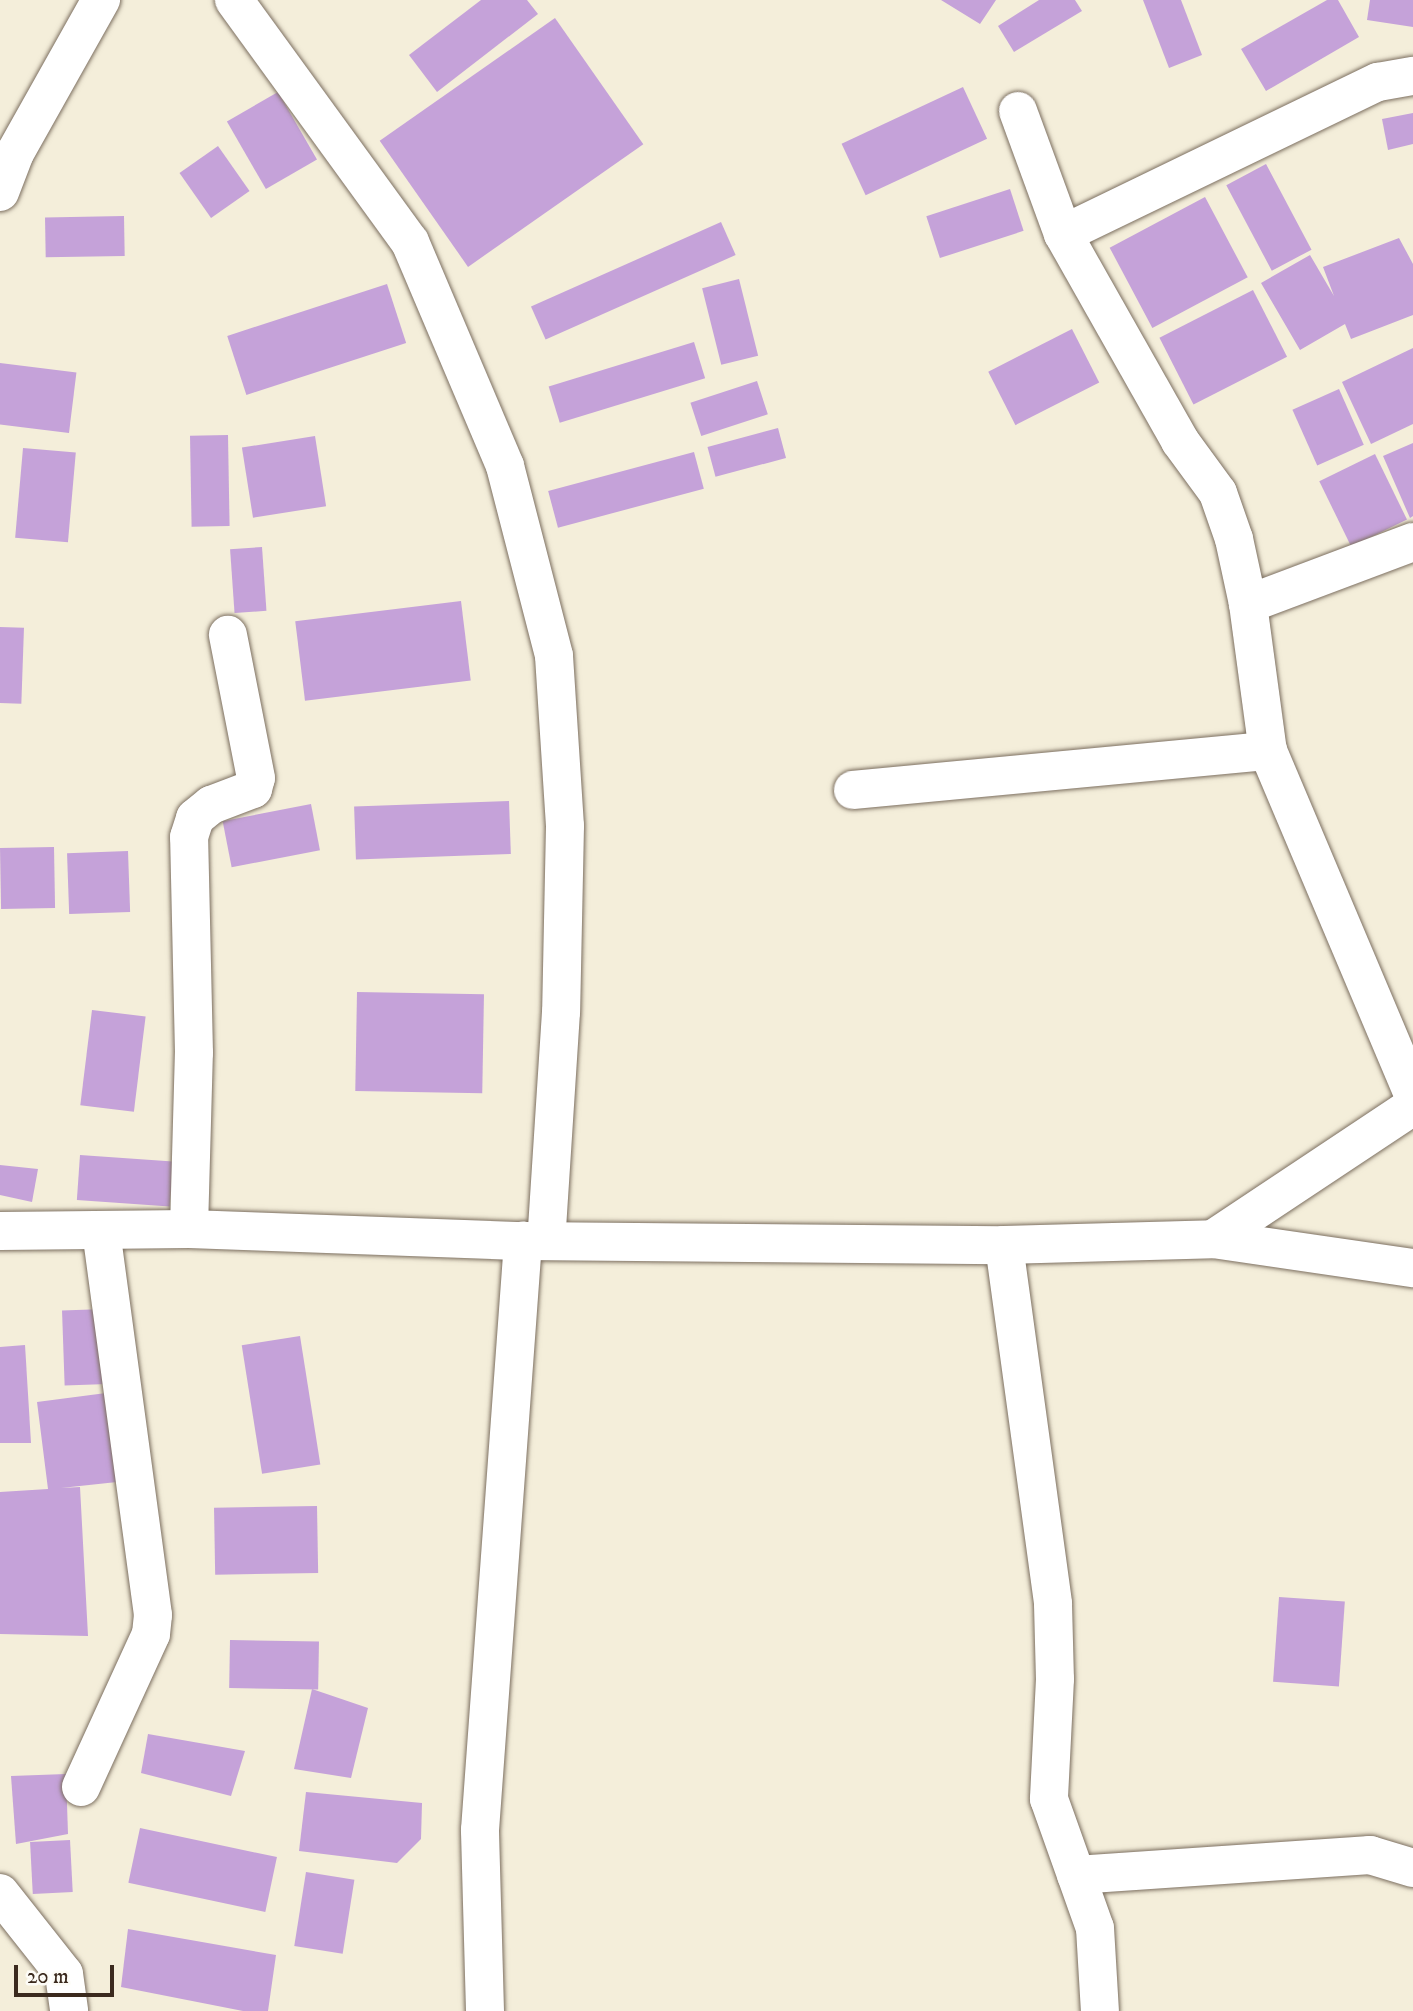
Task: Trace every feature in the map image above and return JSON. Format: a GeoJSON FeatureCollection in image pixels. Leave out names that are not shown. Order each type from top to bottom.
{"type":"FeatureCollection","features":[{"type":"Feature","properties":{"kind":"street"},"geometry":{"type":"LineString","coordinates":[[0,192],[15,153],[101,0]]}},
{"type":"Feature","properties":{"kind":"street"},"geometry":{"type":"LineString","coordinates":[[234,0],[410,242],[505,466],[554,656],[565,840],[561,1012],[534,1241],[480,1830],[485,2011]]}},
{"type":"Feature","properties":{"kind":"street"},"geometry":{"type":"LineString","coordinates":[[1063,234],[1378,82],[1413,76]]}},
{"type":"Feature","properties":{"kind":"street"},"geometry":{"type":"LineString","coordinates":[[1018,111],[1063,234],[1180,441],[1217,493],[1234,539],[1248,604],[1268,751],[1413,1094]]}},
{"type":"Feature","properties":{"kind":"street"},"geometry":{"type":"LineString","coordinates":[[1248,604],[1413,542]]}},
{"type":"Feature","properties":{"kind":"street"},"geometry":{"type":"LineString","coordinates":[[189,1229],[194,1053],[189,837],[195,818],[211,805],[253,789],[256,778],[228,635]]}},
{"type":"Feature","properties":{"kind":"street"},"geometry":{"type":"LineString","coordinates":[[853,790],[1268,751]]}},
{"type":"Feature","properties":{"kind":"street"},"geometry":{"type":"LineString","coordinates":[[1213,1240],[1413,1106]]}},
{"type":"Feature","properties":{"kind":"street"},"geometry":{"type":"LineString","coordinates":[[0,1231],[189,1229],[534,1241],[1004,1245],[1213,1240],[1413,1268]]}},
{"type":"Feature","properties":{"kind":"street"},"geometry":{"type":"LineString","coordinates":[[81,1787],[151,1634],[153,1615],[101,1230]]}},
{"type":"Feature","properties":{"kind":"street"},"geometry":{"type":"LineString","coordinates":[[1004,1245],[1053,1604],[1055,1679],[1049,1799],[1095,1928],[1100,2011]]}},
{"type":"Feature","properties":{"kind":"street"},"geometry":{"type":"LineString","coordinates":[[1076,1875],[1370,1855],[1413,1868]]}},
{"type":"Feature","properties":{"kind":"street"},"geometry":{"type":"LineString","coordinates":[[0,1893],[64,1974],[69,2011]]}},
{"type":"Feature","properties":{"kind":"building"},"geometry":{"type":"Polygon","coordinates":[[[481,0],[527,0],[538,14],[437,92],[409,55],[481,0]]]}},
{"type":"Feature","properties":{"kind":"building"},"geometry":{"type":"Polygon","coordinates":[[[941,0],[996,0],[980,24],[941,0]]]}},
{"type":"Feature","properties":{"kind":"building"},"geometry":{"type":"Polygon","coordinates":[[[1039,0],[1075,0],[1082,11],[1014,52],[998,26],[1039,0]]]}},
{"type":"Feature","properties":{"kind":"building"},"geometry":{"type":"Polygon","coordinates":[[[1143,0],[1181,0],[1202,55],[1169,68],[1143,0]]]}},
{"type":"Feature","properties":{"kind":"building"},"geometry":{"type":"Polygon","coordinates":[[[1327,0],[1338,0],[1359,37],[1266,91],[1241,49],[1327,0]]]}},
{"type":"Feature","properties":{"kind":"building"},"geometry":{"type":"Polygon","coordinates":[[[1370,0],[1413,0],[1413,27],[1367,20],[1370,0]]]}},
{"type":"Feature","properties":{"kind":"building"},"geometry":{"type":"Polygon","coordinates":[[[555,18],[643,144],[468,267],[380,141],[555,18]]]}},
{"type":"Feature","properties":{"kind":"building"},"geometry":{"type":"Polygon","coordinates":[[[963,87],[987,139],[866,195],[842,144],[963,87]]]}},
{"type":"Feature","properties":{"kind":"building"},"geometry":{"type":"Polygon","coordinates":[[[278,92],[317,160],[266,189],[227,122],[278,92]]]}},
{"type":"Feature","properties":{"kind":"building"},"geometry":{"type":"Polygon","coordinates":[[[1413,113],[1413,144],[1388,150],[1382,119],[1413,113]]]}},
{"type":"Feature","properties":{"kind":"building"},"geometry":{"type":"Polygon","coordinates":[[[218,146],[250,191],[211,218],[179,173],[218,146]]]}},
{"type":"Feature","properties":{"kind":"building"},"geometry":{"type":"Polygon","coordinates":[[[1266,164],[1312,250],[1272,271],[1226,185],[1266,164]]]}},
{"type":"Feature","properties":{"kind":"building"},"geometry":{"type":"Polygon","coordinates":[[[1010,189],[1024,231],[940,258],[926,216],[1010,189]]]}},
{"type":"Feature","properties":{"kind":"building"},"geometry":{"type":"Polygon","coordinates":[[[1205,197],[1248,277],[1152,328],[1110,248],[1205,197]]]}},
{"type":"Feature","properties":{"kind":"building"},"geometry":{"type":"Polygon","coordinates":[[[124,216],[125,256],[46,257],[45,217],[124,216]]]}},
{"type":"Feature","properties":{"kind":"building"},"geometry":{"type":"Polygon","coordinates":[[[721,222],[736,255],[546,339],[531,307],[721,222]]]}},
{"type":"Feature","properties":{"kind":"building"},"geometry":{"type":"Polygon","coordinates":[[[1399,238],[1413,264],[1413,315],[1351,339],[1345,324],[1300,350],[1261,283],[1310,255],[1334,296],[1323,267],[1399,238]]]}},
{"type":"Feature","properties":{"kind":"building"},"geometry":{"type":"Polygon","coordinates":[[[739,279],[758,356],[721,365],[702,288],[739,279]]]}},
{"type":"Feature","properties":{"kind":"building"},"geometry":{"type":"Polygon","coordinates":[[[387,284],[406,343],[246,395],[227,336],[387,284]]]}},
{"type":"Feature","properties":{"kind":"building"},"geometry":{"type":"Polygon","coordinates":[[[1253,290],[1287,357],[1193,404],[1159,338],[1253,290]]]}},
{"type":"Feature","properties":{"kind":"building"},"geometry":{"type":"Polygon","coordinates":[[[1072,329],[1099,382],[1015,425],[988,372],[1072,329]]]}},
{"type":"Feature","properties":{"kind":"building"},"geometry":{"type":"Polygon","coordinates":[[[694,342],[705,378],[560,423],[549,386],[694,342]]]}},
{"type":"Feature","properties":{"kind":"building"},"geometry":{"type":"Polygon","coordinates":[[[1413,348],[1413,424],[1371,444],[1342,382],[1413,348]]]}},
{"type":"Feature","properties":{"kind":"building"},"geometry":{"type":"Polygon","coordinates":[[[0,363],[76,372],[69,433],[0,424],[0,363]]]}},
{"type":"Feature","properties":{"kind":"building"},"geometry":{"type":"Polygon","coordinates":[[[757,381],[768,414],[701,436],[690,403],[757,381]]]}},
{"type":"Feature","properties":{"kind":"building"},"geometry":{"type":"Polygon","coordinates":[[[1339,389],[1364,445],[1317,465],[1292,410],[1339,389]]]}},
{"type":"Feature","properties":{"kind":"building"},"geometry":{"type":"Polygon","coordinates":[[[778,428],[786,458],[716,477],[707,447],[778,428]]]}},
{"type":"Feature","properties":{"kind":"building"},"geometry":{"type":"Polygon","coordinates":[[[228,435],[230,526],[192,527],[190,436],[228,435]]]}},
{"type":"Feature","properties":{"kind":"building"},"geometry":{"type":"Polygon","coordinates":[[[315,436],[326,506],[253,518],[242,448],[315,436]]]}},
{"type":"Feature","properties":{"kind":"building"},"geometry":{"type":"Polygon","coordinates":[[[1413,443],[1413,516],[1410,518],[1383,456],[1413,443]]]}},
{"type":"Feature","properties":{"kind":"building"},"geometry":{"type":"Polygon","coordinates":[[[23,448],[76,453],[68,542],[15,538],[23,448]]]}},
{"type":"Feature","properties":{"kind":"building"},"geometry":{"type":"Polygon","coordinates":[[[694,452],[704,489],[558,528],[548,491],[694,452]]]}},
{"type":"Feature","properties":{"kind":"building"},"geometry":{"type":"Polygon","coordinates":[[[1375,454],[1407,520],[1351,547],[1319,481],[1375,454]]]}},
{"type":"Feature","properties":{"kind":"building"},"geometry":{"type":"Polygon","coordinates":[[[262,547],[266,611],[235,613],[230,549],[262,547]]]}},
{"type":"Feature","properties":{"kind":"building"},"geometry":{"type":"Polygon","coordinates":[[[461,601],[471,680],[305,701],[295,621],[461,601]]]}},
{"type":"Feature","properties":{"kind":"building"},"geometry":{"type":"Polygon","coordinates":[[[0,627],[24,628],[21,704],[0,703],[0,627]]]}},
{"type":"Feature","properties":{"kind":"building"},"geometry":{"type":"Polygon","coordinates":[[[509,801],[511,854],[356,859],[354,806],[509,801]]]}},
{"type":"Feature","properties":{"kind":"building"},"geometry":{"type":"Polygon","coordinates":[[[311,804],[320,850],[232,867],[223,821],[311,804]]]}},
{"type":"Feature","properties":{"kind":"building"},"geometry":{"type":"Polygon","coordinates":[[[54,847],[55,908],[1,909],[0,848],[54,847]]]}},
{"type":"Feature","properties":{"kind":"building"},"geometry":{"type":"Polygon","coordinates":[[[128,851],[130,912],[69,914],[67,853],[128,851]]]}},
{"type":"Feature","properties":{"kind":"building"},"geometry":{"type":"Polygon","coordinates":[[[357,992],[484,994],[482,1093],[355,1091],[357,992]]]}},
{"type":"Feature","properties":{"kind":"building"},"geometry":{"type":"Polygon","coordinates":[[[92,1010],[146,1017],[134,1112],[80,1105],[92,1010]]]}},
{"type":"Feature","properties":{"kind":"building"},"geometry":{"type":"Polygon","coordinates":[[[80,1155],[173,1161],[170,1206],[77,1200],[80,1155]]]}},
{"type":"Feature","properties":{"kind":"building"},"geometry":{"type":"Polygon","coordinates":[[[0,1165],[38,1169],[32,1202],[0,1195],[0,1165]]]}},
{"type":"Feature","properties":{"kind":"building"},"geometry":{"type":"Polygon","coordinates":[[[105,1309],[108,1384],[65,1385],[62,1311],[105,1309]]]}},
{"type":"Feature","properties":{"kind":"building"},"geometry":{"type":"Polygon","coordinates":[[[300,1336],[320,1464],[262,1474],[242,1345],[300,1336]]]}},
{"type":"Feature","properties":{"kind":"building"},"geometry":{"type":"Polygon","coordinates":[[[25,1345],[31,1443],[0,1443],[0,1347],[25,1345]]]}},
{"type":"Feature","properties":{"kind":"building"},"geometry":{"type":"Polygon","coordinates":[[[106,1393],[117,1482],[61,1488],[80,1487],[88,1636],[0,1634],[0,1492],[48,1489],[37,1402],[106,1393]]]}},
{"type":"Feature","properties":{"kind":"building"},"geometry":{"type":"Polygon","coordinates":[[[317,1506],[318,1573],[215,1575],[214,1508],[317,1506]]]}},
{"type":"Feature","properties":{"kind":"building"},"geometry":{"type":"Polygon","coordinates":[[[1279,1597],[1345,1602],[1339,1686],[1273,1682],[1279,1597]]]}},
{"type":"Feature","properties":{"kind":"building"},"geometry":{"type":"Polygon","coordinates":[[[230,1640],[319,1642],[318,1690],[229,1688],[230,1640]]]}},
{"type":"Feature","properties":{"kind":"building"},"geometry":{"type":"Polygon","coordinates":[[[312,1689],[368,1708],[351,1778],[294,1769],[312,1689]]]}},
{"type":"Feature","properties":{"kind":"building"},"geometry":{"type":"Polygon","coordinates":[[[148,1734],[245,1751],[231,1796],[141,1773],[148,1734]]]}},
{"type":"Feature","properties":{"kind":"building"},"geometry":{"type":"Polygon","coordinates":[[[66,1774],[68,1834],[16,1844],[11,1776],[66,1774]]]}},
{"type":"Feature","properties":{"kind":"building"},"geometry":{"type":"Polygon","coordinates":[[[306,1792],[422,1803],[421,1839],[397,1863],[299,1851],[306,1792]]]}},
{"type":"Feature","properties":{"kind":"building"},"geometry":{"type":"Polygon","coordinates":[[[140,1828],[277,1857],[265,1912],[128,1883],[140,1828]]]}},
{"type":"Feature","properties":{"kind":"building"},"geometry":{"type":"Polygon","coordinates":[[[70,1840],[73,1892],[33,1894],[30,1842],[70,1840]]]}},
{"type":"Feature","properties":{"kind":"building"},"geometry":{"type":"Polygon","coordinates":[[[306,1872],[354,1880],[343,1954],[294,1946],[306,1872]]]}},
{"type":"Feature","properties":{"kind":"building"},"geometry":{"type":"Polygon","coordinates":[[[128,1929],[276,1955],[268,2011],[243,2011],[121,1987],[128,1929]]]}}]}
